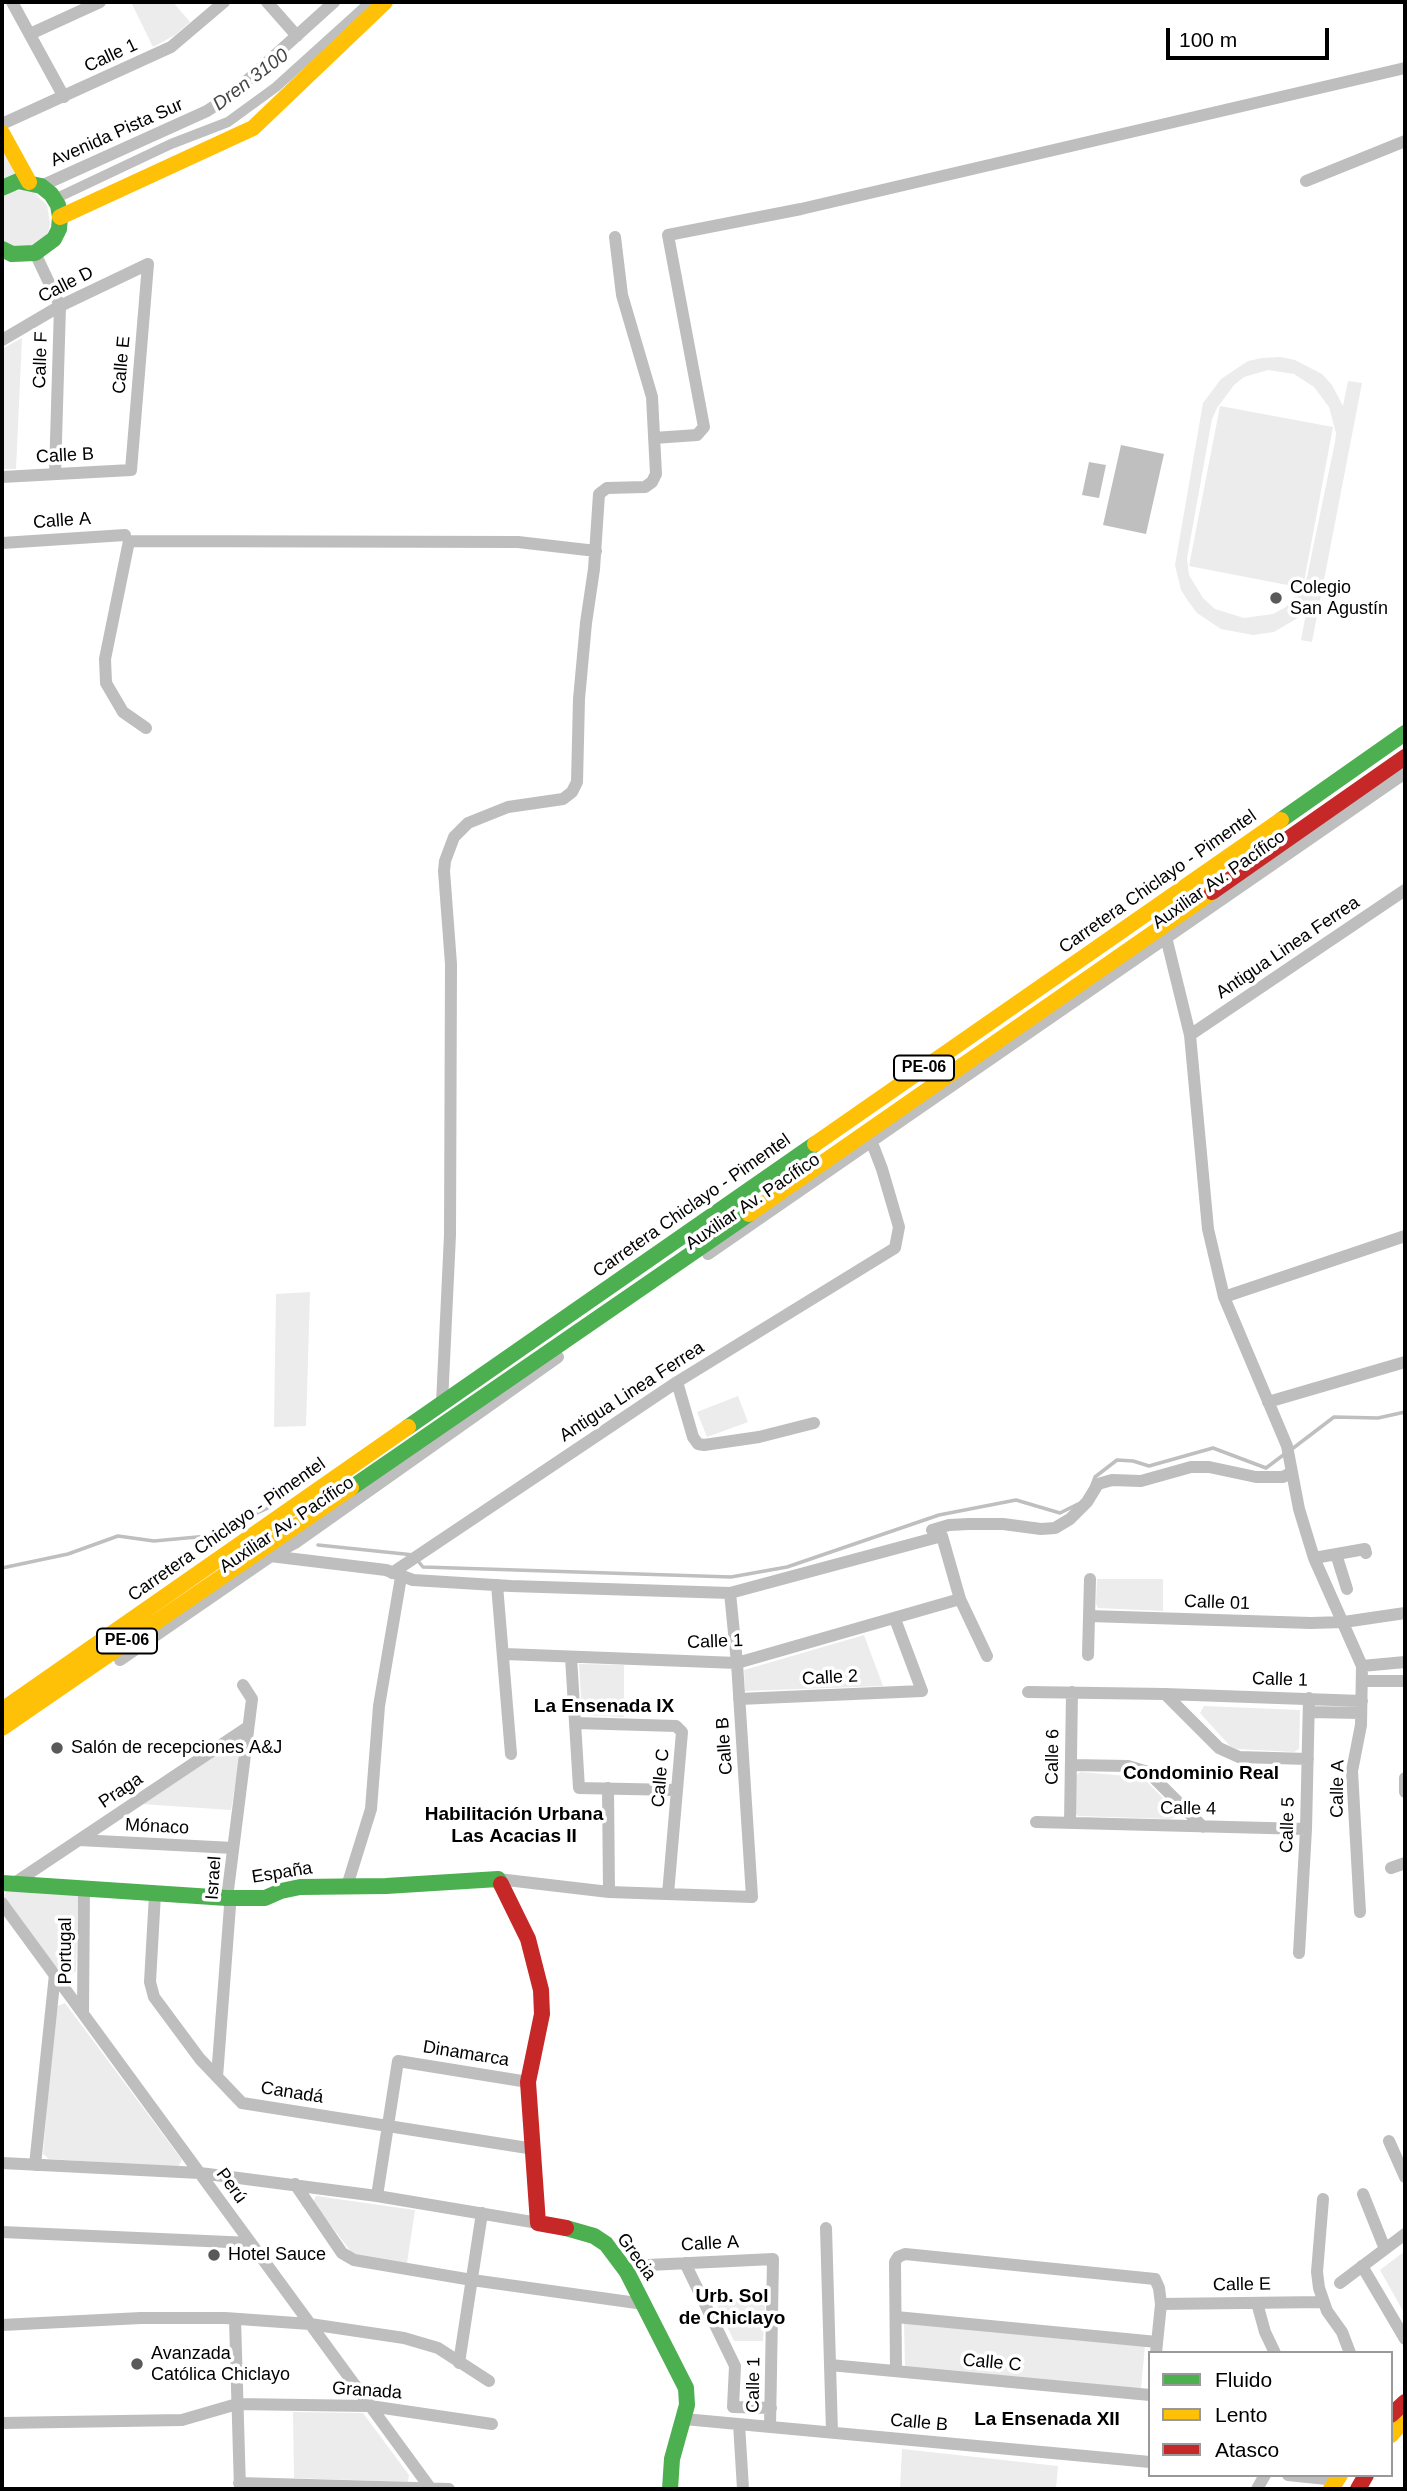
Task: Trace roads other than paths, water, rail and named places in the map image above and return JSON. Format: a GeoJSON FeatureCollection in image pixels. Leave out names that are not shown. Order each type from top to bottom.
{"type":"FeatureCollection","features":[{"type":"Feature","properties":{"kind":"main road"},"geometry":{"type":"LineString","coordinates":[[60,217],[253,128],[385,2]]}},
{"type":"Feature","properties":{"kind":"main road"},"geometry":{"type":"LineString","coordinates":[[2,133],[35,184]]}},
{"type":"Feature","properties":{"kind":"main road"},"geometry":{"type":"LineString","coordinates":[[2,188],[18,181],[35,184],[51,194],[58,205],[60,217],[59,229],[54,239],[36,253],[12,254],[2,249]]}},
{"type":"Feature","properties":{"kind":"main road","name":"Carretera Chiclayo - Pimentel"},"geometry":{"type":"LineString","coordinates":[[2,1710],[1405,733]]}},
{"type":"Feature","properties":{"kind":"main road","name":"Carretera Chiclayo - Pimentel"},"geometry":{"type":"LineString","coordinates":[[2,1728],[252,1554],[870,1137],[1164,932],[1318,817],[1405,757]]}},
{"type":"Feature","properties":{"kind":"main road"},"geometry":{"type":"LineString","coordinates":[[1307,802],[1311,814],[1318,817]]}},
{"type":"Feature","properties":{"kind":"main road"},"geometry":{"type":"LineString","coordinates":[[442,1403],[453,1409],[453,1418]]}},
{"type":"Feature","properties":{"kind":"main road"},"geometry":{"type":"LineString","coordinates":[[30,1708],[120,1660]]}},
{"type":"Feature","properties":{"kind":"main road"},"geometry":{"type":"LineString","coordinates":[[498,1880],[528,1939],[541,1990],[542,2014],[528,2082],[538,2223]]}},
{"type":"Feature","properties":{"kind":"main road","name":"España"},"geometry":{"type":"LineString","coordinates":[[7,1884],[265,1898],[300,1887],[498,1880]]}},
{"type":"Feature","properties":{"kind":"main road","name":"Grecia"},"geometry":{"type":"LineString","coordinates":[[538,2223],[576,2230],[594,2236],[606,2244],[627,2272],[678,2369],[685,2388],[687,2405],[672,2459],[670,2489]]}},
{"type":"Feature","properties":{"kind":"main road"},"geometry":{"type":"LineString","coordinates":[[1393,2433],[1405,2419]]}},
{"type":"Feature","properties":{"kind":"street"},"geometry":{"type":"LineString","coordinates":[[12,2],[64,97]]}},
{"type":"Feature","properties":{"kind":"street"},"geometry":{"type":"LineString","coordinates":[[30,34],[100,2]]}},
{"type":"Feature","properties":{"kind":"street","name":"Calle 1"},"geometry":{"type":"LineString","coordinates":[[2,124],[171,47],[224,2]]}},
{"type":"Feature","properties":{"kind":"street"},"geometry":{"type":"LineString","coordinates":[[267,2],[297,36]]}},
{"type":"Feature","properties":{"kind":"street","name":"Avenida Pista Sur"},"geometry":{"type":"LineString","coordinates":[[35,184],[207,111],[231,95],[334,2]]}},
{"type":"Feature","properties":{"kind":"street"},"geometry":{"type":"LineString","coordinates":[[654,438],[697,435],[704,427],[668,235],[815,206],[1405,68]]}},
{"type":"Feature","properties":{"kind":"street"},"geometry":{"type":"LineString","coordinates":[[1306,181],[1405,141]]}},
{"type":"Feature","properties":{"kind":"street"},"geometry":{"type":"LineString","coordinates":[[442,1403],[450,1221],[451,964],[445,861],[454,837],[468,823],[508,807],[563,799],[575,788],[579,699],[596,551],[599,494],[605,488],[645,487],[652,482],[656,474],[650,386],[622,295],[615,237]]}},
{"type":"Feature","properties":{"kind":"street","name":"Calle F"},"geometry":{"type":"LineString","coordinates":[[36,253],[61,306],[55,474]]}},
{"type":"Feature","properties":{"kind":"street","name":"Calle D"},"geometry":{"type":"LineString","coordinates":[[2,340],[61,306],[148,264]]}},
{"type":"Feature","properties":{"kind":"street","name":"Calle E"},"geometry":{"type":"LineString","coordinates":[[131,470],[148,264]]}},
{"type":"Feature","properties":{"kind":"street","name":"Calle B"},"geometry":{"type":"LineString","coordinates":[[2,477],[131,470]]}},
{"type":"Feature","properties":{"kind":"street","name":"Calle A"},"geometry":{"type":"LineString","coordinates":[[2,542],[125,534]]}},
{"type":"Feature","properties":{"kind":"street"},"geometry":{"type":"LineString","coordinates":[[146,728],[123,712],[106,683],[105,659],[129,541],[518,542],[596,551]]}},
{"type":"Feature","properties":{"kind":"street","name":"Auxiliar Av. Pacífico"},"geometry":{"type":"LineString","coordinates":[[1164,932],[1405,773]]}},
{"type":"Feature","properties":{"kind":"street","name":"Antigua Linea Ferrea"},"geometry":{"type":"LineString","coordinates":[[1190,1035],[1405,890]]}},
{"type":"Feature","properties":{"kind":"street"},"geometry":{"type":"LineString","coordinates":[[1164,932],[1190,1035],[1208,1229],[1224,1297],[1287,1446],[1302,1519],[1314,1558],[1363,1666],[1405,1662]]}},
{"type":"Feature","properties":{"kind":"street","name":"Auxiliar Av. Pacífico"},"geometry":{"type":"LineString","coordinates":[[120,1660],[271,1556],[295,1543],[870,1137]]}},
{"type":"Feature","properties":{"kind":"street","name":"Antigua Linea Ferrea"},"geometry":{"type":"LineString","coordinates":[[396,1575],[677,1382],[895,1248],[899,1227],[870,1137]]}},
{"type":"Feature","properties":{"kind":"street"},"geometry":{"type":"LineString","coordinates":[[1224,1297],[1405,1236]]}},
{"type":"Feature","properties":{"kind":"street"},"geometry":{"type":"LineString","coordinates":[[1268,1402],[1405,1362]]}},
{"type":"Feature","properties":{"kind":"street"},"geometry":{"type":"LineString","coordinates":[[677,1382],[693,1437],[698,1444],[704,1446],[759,1437],[814,1423]]}},
{"type":"Feature","properties":{"kind":"street"},"geometry":{"type":"LineString","coordinates":[[932,1530],[949,1525],[969,1524],[1055,1528],[1070,1519],[1087,1502],[1098,1484],[1112,1480],[1140,1481],[1191,1467],[1209,1467],[1264,1478],[1283,1477],[1291,1467]]}},
{"type":"Feature","properties":{"kind":"street"},"geometry":{"type":"LineString","coordinates":[[252,1554],[396,1575],[413,1580],[730,1593],[942,1536],[960,1600],[987,1657]]}},
{"type":"Feature","properties":{"kind":"street"},"geometry":{"type":"LineString","coordinates":[[1314,1558],[1365,1549],[1366,1553]]}},
{"type":"Feature","properties":{"kind":"street"},"geometry":{"type":"LineString","coordinates":[[1336,1554],[1347,1589]]}},
{"type":"Feature","properties":{"kind":"street"},"geometry":{"type":"LineString","coordinates":[[346,1886],[371,1808],[379,1706],[396,1575]]}},
{"type":"Feature","properties":{"kind":"street"},"geometry":{"type":"LineString","coordinates":[[1088,1655],[1090,1579]]}},
{"type":"Feature","properties":{"kind":"street"},"geometry":{"type":"LineString","coordinates":[[497,1585],[505,1654],[511,1754]]}},
{"type":"Feature","properties":{"kind":"street","name":"Calle B"},"geometry":{"type":"LineString","coordinates":[[730,1593],[752,1897]]}},
{"type":"Feature","properties":{"kind":"street","name":"Calle 1"},"geometry":{"type":"LineString","coordinates":[[505,1654],[737,1662],[960,1600]]}},
{"type":"Feature","properties":{"kind":"street","name":"Calle 01"},"geometry":{"type":"LineString","coordinates":[[1089,1616],[1344,1622],[1405,1613]]}},
{"type":"Feature","properties":{"kind":"street","name":"Calle 2"},"geometry":{"type":"LineString","coordinates":[[739,1699],[922,1692],[895,1619]]}},
{"type":"Feature","properties":{"kind":"street"},"geometry":{"type":"LineString","coordinates":[[571,1657],[579,1788],[677,1790]]}},
{"type":"Feature","properties":{"kind":"street","name":"Calle A"},"geometry":{"type":"LineString","coordinates":[[1360,1912],[1352,1772],[1362,1707],[1363,1666]]}},
{"type":"Feature","properties":{"kind":"street"},"geometry":{"type":"LineString","coordinates":[[1362,1681],[1405,1681]]}},
{"type":"Feature","properties":{"kind":"street","name":"Israel"},"geometry":{"type":"LineString","coordinates":[[216,2077],[230,1906],[227,1898],[252,1699],[243,1685]]}},
{"type":"Feature","properties":{"kind":"street","name":"Calle 1"},"geometry":{"type":"LineString","coordinates":[[1028,1692],[1308,1698],[1362,1707]]}},
{"type":"Feature","properties":{"kind":"street","name":"Calle 6"},"geometry":{"type":"LineString","coordinates":[[1070,1823],[1072,1692]]}},
{"type":"Feature","properties":{"kind":"street"},"geometry":{"type":"LineString","coordinates":[[1165,1694],[1219,1748],[1239,1757],[1308,1759]]}},
{"type":"Feature","properties":{"kind":"street","name":"Calle 5"},"geometry":{"type":"LineString","coordinates":[[1299,1953],[1306,1829],[1308,1698]]}},
{"type":"Feature","properties":{"kind":"street"},"geometry":{"type":"LineString","coordinates":[[1309,1712],[1362,1707]]}},
{"type":"Feature","properties":{"kind":"street","name":"Calle C"},"geometry":{"type":"LineString","coordinates":[[576,1723],[679,1728],[682,1732],[668,1894]]}},
{"type":"Feature","properties":{"kind":"street","name":"Praga"},"geometry":{"type":"LineString","coordinates":[[7,1884],[79,1840],[248,1727]]}},
{"type":"Feature","properties":{"kind":"street"},"geometry":{"type":"LineString","coordinates":[[1071,1765],[1128,1766],[1147,1772],[1203,1827]]}},
{"type":"Feature","properties":{"kind":"street"},"geometry":{"type":"LineString","coordinates":[[1405,1778],[1405,1792]]}},
{"type":"Feature","properties":{"kind":"street"},"geometry":{"type":"LineString","coordinates":[[608,1788],[609,1892]]}},
{"type":"Feature","properties":{"kind":"street","name":"Calle 4"},"geometry":{"type":"LineString","coordinates":[[1036,1822],[1306,1829]]}},
{"type":"Feature","properties":{"kind":"street","name":"Mónaco"},"geometry":{"type":"LineString","coordinates":[[79,1840],[233,1848]]}},
{"type":"Feature","properties":{"kind":"street"},"geometry":{"type":"LineString","coordinates":[[1391,1868],[1405,1863]]}},
{"type":"Feature","properties":{"kind":"street","name":"España"},"geometry":{"type":"LineString","coordinates":[[498,1880],[609,1892],[752,1897]]}},
{"type":"Feature","properties":{"kind":"street","name":"Portugal"},"geometry":{"type":"LineString","coordinates":[[83,2014],[84,1889]]}},
{"type":"Feature","properties":{"kind":"street","name":"Canadá"},"geometry":{"type":"LineString","coordinates":[[155,1894],[150,1982],[154,1997],[216,2077],[242,2103],[534,2149]]}},
{"type":"Feature","properties":{"kind":"street","name":"Perú"},"geometry":{"type":"LineString","coordinates":[[2,1903],[430,2488]]}},
{"type":"Feature","properties":{"kind":"street"},"geometry":{"type":"LineString","coordinates":[[35,2165],[55,1974]]}},
{"type":"Feature","properties":{"kind":"street","name":"Dinamarca"},"geometry":{"type":"LineString","coordinates":[[387,2127],[398,2061],[528,2082]]}},
{"type":"Feature","properties":{"kind":"street"},"geometry":{"type":"LineString","coordinates":[[377,2196],[387,2127]]}},
{"type":"Feature","properties":{"kind":"street"},"geometry":{"type":"LineString","coordinates":[[1388,2141],[1405,2177]]}},
{"type":"Feature","properties":{"kind":"street"},"geometry":{"type":"LineString","coordinates":[[2,2163],[200,2173],[377,2196],[538,2223]]}},
{"type":"Feature","properties":{"kind":"street"},"geometry":{"type":"LineString","coordinates":[[295,2184],[342,2253],[354,2260],[644,2304]]}},
{"type":"Feature","properties":{"kind":"street"},"geometry":{"type":"LineString","coordinates":[[1363,2194],[1385,2249]]}},
{"type":"Feature","properties":{"kind":"street"},"geometry":{"type":"LineString","coordinates":[[1323,2199],[1317,2272],[1323,2302],[1342,2332],[1349,2351]]}},
{"type":"Feature","properties":{"kind":"street"},"geometry":{"type":"LineString","coordinates":[[459,2363],[482,2213]]}},
{"type":"Feature","properties":{"kind":"street"},"geometry":{"type":"LineString","coordinates":[[826,2228],[832,2432]]}},
{"type":"Feature","properties":{"kind":"street"},"geometry":{"type":"LineString","coordinates":[[2,2232],[251,2243]]}},
{"type":"Feature","properties":{"kind":"street"},"geometry":{"type":"LineString","coordinates":[[1340,2283],[1405,2234]]}},
{"type":"Feature","properties":{"kind":"street"},"geometry":{"type":"LineString","coordinates":[[896,2317],[1157,2347],[1161,2304],[1159,2288],[1154,2278],[905,2254],[895,2262],[896,2371]]}},
{"type":"Feature","properties":{"kind":"street","name":"Calle 1"},"geometry":{"type":"LineString","coordinates":[[770,2427],[773,2259]]}},
{"type":"Feature","properties":{"kind":"street","name":"Calle A"},"geometry":{"type":"LineString","coordinates":[[648,2265],[773,2259]]}},
{"type":"Feature","properties":{"kind":"street"},"geometry":{"type":"LineString","coordinates":[[685,2263],[735,2366],[733,2407],[771,2408]]}},
{"type":"Feature","properties":{"kind":"street"},"geometry":{"type":"LineString","coordinates":[[1362,2266],[1400,2318],[1405,2339]]}},
{"type":"Feature","properties":{"kind":"street","name":"Calle E"},"geometry":{"type":"LineString","coordinates":[[1161,2304],[1323,2302]]}},
{"type":"Feature","properties":{"kind":"street"},"geometry":{"type":"LineString","coordinates":[[1257,2303],[1265,2332],[1274,2351]]}},
{"type":"Feature","properties":{"kind":"street"},"geometry":{"type":"LineString","coordinates":[[2,2325],[141,2318],[235,2319],[310,2324],[404,2338],[438,2348],[489,2381]]}},
{"type":"Feature","properties":{"kind":"street"},"geometry":{"type":"LineString","coordinates":[[235,2319],[239,2486],[449,2489]]}},
{"type":"Feature","properties":{"kind":"street","name":"Calle C"},"geometry":{"type":"LineString","coordinates":[[830,2365],[1148,2395]]}},
{"type":"Feature","properties":{"kind":"street","name":"Granada"},"geometry":{"type":"LineString","coordinates":[[2,2423],[182,2420],[237,2404],[370,2406],[492,2424]]}},
{"type":"Feature","properties":{"kind":"street","name":"Calle B"},"geometry":{"type":"LineString","coordinates":[[684,2419],[1148,2462]]}},
{"type":"Feature","properties":{"kind":"street"},"geometry":{"type":"LineString","coordinates":[[738,2424],[743,2489]]}},
{"type":"Feature","properties":{"kind":"street"},"geometry":{"type":"LineString","coordinates":[[1308,2477],[1337,2480]]}},
{"type":"Feature","properties":{"kind":"waterway","name":"Dren 3100"},"geometry":{"type":"LineString","coordinates":[[61,196],[171,144],[228,122],[276,87],[370,2]]}},
{"type":"Feature","properties":{"kind":"waterway"},"geometry":{"type":"LineString","coordinates":[[1292,1449],[1334,1417],[1378,1418],[1405,1412]]}},
{"type":"Feature","properties":{"kind":"waterway"},"geometry":{"type":"LineString","coordinates":[[1092,1485],[1095,1477],[1117,1460],[1149,1466],[1213,1448],[1266,1468],[1286,1453]]}},
{"type":"Feature","properties":{"kind":"waterway"},"geometry":{"type":"LineString","coordinates":[[418,1561],[423,1567],[731,1577],[787,1567],[939,1515],[1016,1500],[1060,1513],[1078,1504]]}},
{"type":"Feature","properties":{"kind":"waterway"},"geometry":{"type":"LineString","coordinates":[[2,1568],[68,1554],[118,1536],[154,1541],[208,1536],[270,1507]]}},
{"type":"Feature","properties":{"kind":"waterway"},"geometry":{"type":"LineString","coordinates":[[318,1545],[414,1555]]}},
{"type":"Feature","properties":{"kind":"place","name":"Colegio San Agustín"},"geometry":{"type":"Point","coordinates":[1276,598]}},
{"type":"Feature","properties":{"kind":"place","name":"Salón de recepciones A&J"},"geometry":{"type":"Point","coordinates":[57,1748]}},
{"type":"Feature","properties":{"kind":"place","name":"Hotel Sauce"},"geometry":{"type":"Point","coordinates":[214,2255]}},
{"type":"Feature","properties":{"kind":"place","name":"Avanzada Católica Chiclayo"},"geometry":{"type":"Point","coordinates":[137,2364]}},
{"type":"Feature","properties":{"kind":"district","name":"La Ensenada IX"},"geometry":{"type":"Point","coordinates":[604,1707]}},
{"type":"Feature","properties":{"kind":"district","name":"Condominio Real"},"geometry":{"type":"Point","coordinates":[1201,1774]}},
{"type":"Feature","properties":{"kind":"district","name":"Habilitación Urbana Las Acacias II"},"geometry":{"type":"Point","coordinates":[514,1826]}},
{"type":"Feature","properties":{"kind":"district","name":"Urb. Sol de Chiclayo"},"geometry":{"type":"Point","coordinates":[732,2308]}},
{"type":"Feature","properties":{"kind":"district","name":"La Ensenada XII"},"geometry":{"type":"Point","coordinates":[1047,2420]}}]}
